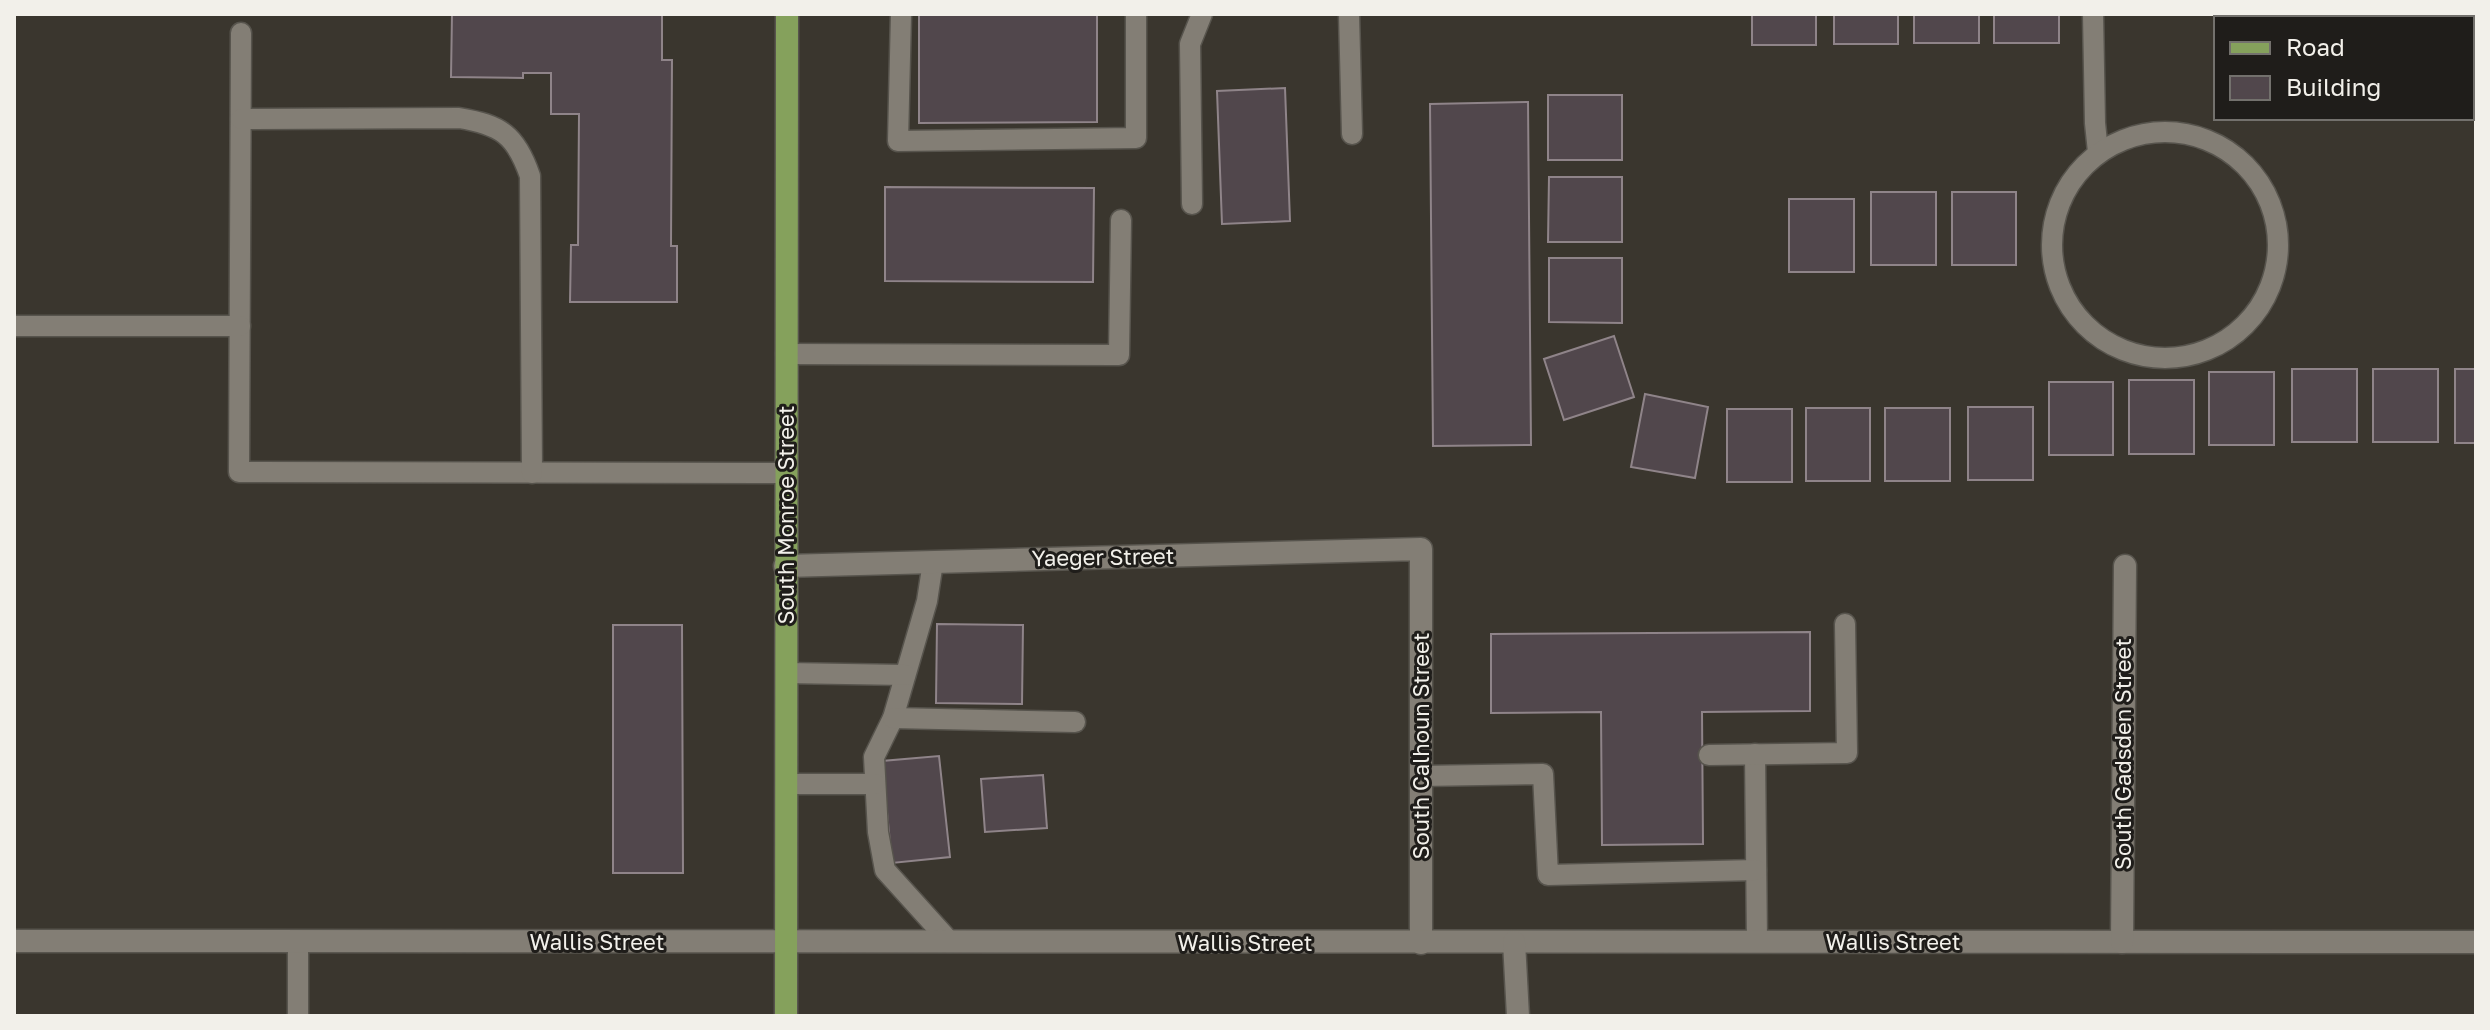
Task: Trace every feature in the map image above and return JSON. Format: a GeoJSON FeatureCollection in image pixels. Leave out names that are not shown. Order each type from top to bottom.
{"type":"FeatureCollection","features":[{"type":"Feature","properties":{"kind":"main road","name":"South Monroe Street"},"geometry":{"type":"LineString","coordinates":[[786,1016],[787,14]]}},
{"type":"Feature","properties":{"kind":"street","name":"Yaeger Street"},"geometry":{"type":"LineString","coordinates":[[785,566],[1421,549]]}},
{"type":"Feature","properties":{"kind":"street","name":"South Calhoun Street"},"geometry":{"type":"LineString","coordinates":[[1421,549],[1421,943]]}},
{"type":"Feature","properties":{"kind":"street","name":"South Gadsden Street"},"geometry":{"type":"LineString","coordinates":[[2122,942],[2125,566]]}},
{"type":"Feature","properties":{"kind":"street","name":"Wallis Street"},"geometry":{"type":"LineString","coordinates":[[14,941],[2476,942]]}},
{"type":"Feature","properties":{"kind":"street"},"geometry":{"type":"LineString","coordinates":[[1514,942],[1518,1016]]}},
{"type":"Feature","properties":{"kind":"lane"},"geometry":{"type":"LineString","coordinates":[[901,14],[898,141],[1136,138],[1136,14]]}},
{"type":"Feature","properties":{"kind":"lane"},"geometry":{"type":"LineString","coordinates":[[1192,204],[1190,44],[1202,14]]}},
{"type":"Feature","properties":{"kind":"lane"},"geometry":{"type":"LineString","coordinates":[[1349,14],[1352,134]]}},
{"type":"Feature","properties":{"kind":"lane"},"geometry":{"type":"LineString","coordinates":[[2093,14],[2098,152],[2072,179],[2055,213],[2051,250],[2059,286],[2078,319],[2105,341],[2137,355],[2171,358],[2205,351],[2235,334],[2259,308],[2274,277],[2279,242],[2272,208],[2256,177],[2231,153],[2199,137],[2165,132],[2142,135],[2130,137],[2098,152]]}},
{"type":"Feature","properties":{"kind":"lane"},"geometry":{"type":"LineString","coordinates":[[241,33],[239,472],[786,473]]}},
{"type":"Feature","properties":{"kind":"lane"},"geometry":{"type":"LineString","coordinates":[[241,119],[459,118],[489,123],[505,133],[522,152],[530,176],[532,473]]}},
{"type":"Feature","properties":{"kind":"lane"},"geometry":{"type":"LineString","coordinates":[[786,354],[1119,355],[1121,220]]}},
{"type":"Feature","properties":{"kind":"lane"},"geometry":{"type":"LineString","coordinates":[[14,326],[240,326]]}},
{"type":"Feature","properties":{"kind":"lane"},"geometry":{"type":"LineString","coordinates":[[933,562],[927,601],[893,718],[874,757],[875,784],[878,832],[885,870],[950,942]]}},
{"type":"Feature","properties":{"kind":"lane"},"geometry":{"type":"LineString","coordinates":[[1709,755],[1847,753],[1845,624]]}},
{"type":"Feature","properties":{"kind":"lane"},"geometry":{"type":"LineString","coordinates":[[786,673],[905,675]]}},
{"type":"Feature","properties":{"kind":"lane"},"geometry":{"type":"LineString","coordinates":[[893,718],[1075,722]]}},
{"type":"Feature","properties":{"kind":"lane"},"geometry":{"type":"LineString","coordinates":[[1755,754],[1757,942]]}},
{"type":"Feature","properties":{"kind":"lane"},"geometry":{"type":"LineString","coordinates":[[1421,776],[1543,774],[1548,875],[1756,870]]}},
{"type":"Feature","properties":{"kind":"lane"},"geometry":{"type":"LineString","coordinates":[[786,784],[875,784]]}},
{"type":"Feature","properties":{"kind":"lane"},"geometry":{"type":"LineString","coordinates":[[298,942],[298,1016]]}},
{"type":"Feature","properties":{"kind":"building"},"geometry":{"type":"Polygon","coordinates":[[[452,14],[662,14],[662,60],[672,60],[671,246],[677,246],[677,302],[570,302],[571,245],[578,245],[579,114],[551,114],[551,73],[523,73],[523,78],[451,77],[452,14]]]}},
{"type":"Feature","properties":{"kind":"building"},"geometry":{"type":"Polygon","coordinates":[[[919,14],[1097,14],[1097,122],[919,123],[919,14]]]}},
{"type":"Feature","properties":{"kind":"building"},"geometry":{"type":"Polygon","coordinates":[[[1752,14],[1816,14],[1816,45],[1752,45],[1752,14]]]}},
{"type":"Feature","properties":{"kind":"building"},"geometry":{"type":"Polygon","coordinates":[[[1834,14],[1898,14],[1898,44],[1834,44],[1834,14]]]}},
{"type":"Feature","properties":{"kind":"building"},"geometry":{"type":"Polygon","coordinates":[[[1914,14],[1979,14],[1979,43],[1914,43],[1914,14]]]}},
{"type":"Feature","properties":{"kind":"building"},"geometry":{"type":"Polygon","coordinates":[[[1994,14],[2059,14],[2059,43],[1994,43],[1994,14]]]}},
{"type":"Feature","properties":{"kind":"building"},"geometry":{"type":"Polygon","coordinates":[[[1285,88],[1290,221],[1222,224],[1217,91],[1285,88]]]}},
{"type":"Feature","properties":{"kind":"building"},"geometry":{"type":"Polygon","coordinates":[[[1548,95],[1622,95],[1622,160],[1548,160],[1548,95]]]}},
{"type":"Feature","properties":{"kind":"building"},"geometry":{"type":"Polygon","coordinates":[[[1528,102],[1531,445],[1433,446],[1430,104],[1528,102]]]}},
{"type":"Feature","properties":{"kind":"building"},"geometry":{"type":"Polygon","coordinates":[[[1549,177],[1622,177],[1622,242],[1548,242],[1549,177]]]}},
{"type":"Feature","properties":{"kind":"building"},"geometry":{"type":"Polygon","coordinates":[[[885,187],[1094,188],[1093,282],[885,281],[885,187]]]}},
{"type":"Feature","properties":{"kind":"building"},"geometry":{"type":"Polygon","coordinates":[[[1871,192],[1936,192],[1936,265],[1871,265],[1871,192]]]}},
{"type":"Feature","properties":{"kind":"building"},"geometry":{"type":"Polygon","coordinates":[[[1952,192],[2016,192],[2016,265],[1952,265],[1952,192]]]}},
{"type":"Feature","properties":{"kind":"building"},"geometry":{"type":"Polygon","coordinates":[[[1789,199],[1854,199],[1854,272],[1789,272],[1789,199]]]}},
{"type":"Feature","properties":{"kind":"building"},"geometry":{"type":"Polygon","coordinates":[[[1549,258],[1622,258],[1622,323],[1549,322],[1549,258]]]}},
{"type":"Feature","properties":{"kind":"building"},"geometry":{"type":"Polygon","coordinates":[[[1614,336],[1634,397],[1564,420],[1544,359],[1614,336]]]}},
{"type":"Feature","properties":{"kind":"building"},"geometry":{"type":"Polygon","coordinates":[[[2292,369],[2357,369],[2357,442],[2292,442],[2292,369]]]}},
{"type":"Feature","properties":{"kind":"building"},"geometry":{"type":"Polygon","coordinates":[[[2373,369],[2438,369],[2438,442],[2373,442],[2373,369]]]}},
{"type":"Feature","properties":{"kind":"building"},"geometry":{"type":"Polygon","coordinates":[[[2455,369],[2476,369],[2476,443],[2455,443],[2455,369]]]}},
{"type":"Feature","properties":{"kind":"building"},"geometry":{"type":"Polygon","coordinates":[[[2209,372],[2274,372],[2274,445],[2209,445],[2209,372]]]}},
{"type":"Feature","properties":{"kind":"building"},"geometry":{"type":"Polygon","coordinates":[[[2129,380],[2194,380],[2194,454],[2129,454],[2129,380]]]}},
{"type":"Feature","properties":{"kind":"building"},"geometry":{"type":"Polygon","coordinates":[[[2049,382],[2113,382],[2113,455],[2049,455],[2049,382]]]}},
{"type":"Feature","properties":{"kind":"building"},"geometry":{"type":"Polygon","coordinates":[[[1645,394],[1708,407],[1695,478],[1631,467],[1645,394]]]}},
{"type":"Feature","properties":{"kind":"building"},"geometry":{"type":"Polygon","coordinates":[[[1968,407],[2033,407],[2033,480],[1968,480],[1968,407]]]}},
{"type":"Feature","properties":{"kind":"building"},"geometry":{"type":"Polygon","coordinates":[[[1806,408],[1870,408],[1870,481],[1806,481],[1806,408]]]}},
{"type":"Feature","properties":{"kind":"building"},"geometry":{"type":"Polygon","coordinates":[[[1885,408],[1950,408],[1950,481],[1885,481],[1885,408]]]}},
{"type":"Feature","properties":{"kind":"building"},"geometry":{"type":"Polygon","coordinates":[[[1727,409],[1792,409],[1792,482],[1727,482],[1727,409]]]}},
{"type":"Feature","properties":{"kind":"building"},"geometry":{"type":"Polygon","coordinates":[[[937,624],[1023,625],[1022,704],[936,703],[937,624]]]}},
{"type":"Feature","properties":{"kind":"building"},"geometry":{"type":"Polygon","coordinates":[[[613,625],[682,625],[683,873],[613,873],[613,625]]]}},
{"type":"Feature","properties":{"kind":"building"},"geometry":{"type":"Polygon","coordinates":[[[1810,632],[1810,711],[1702,712],[1703,844],[1602,845],[1601,712],[1491,713],[1491,634],[1810,632]]]}},
{"type":"Feature","properties":{"kind":"building"},"geometry":{"type":"Polygon","coordinates":[[[939,756],[950,857],[892,863],[882,761],[939,756]]]}},
{"type":"Feature","properties":{"kind":"building"},"geometry":{"type":"Polygon","coordinates":[[[1043,775],[1047,828],[985,832],[981,779],[1043,775]]]}}]}
